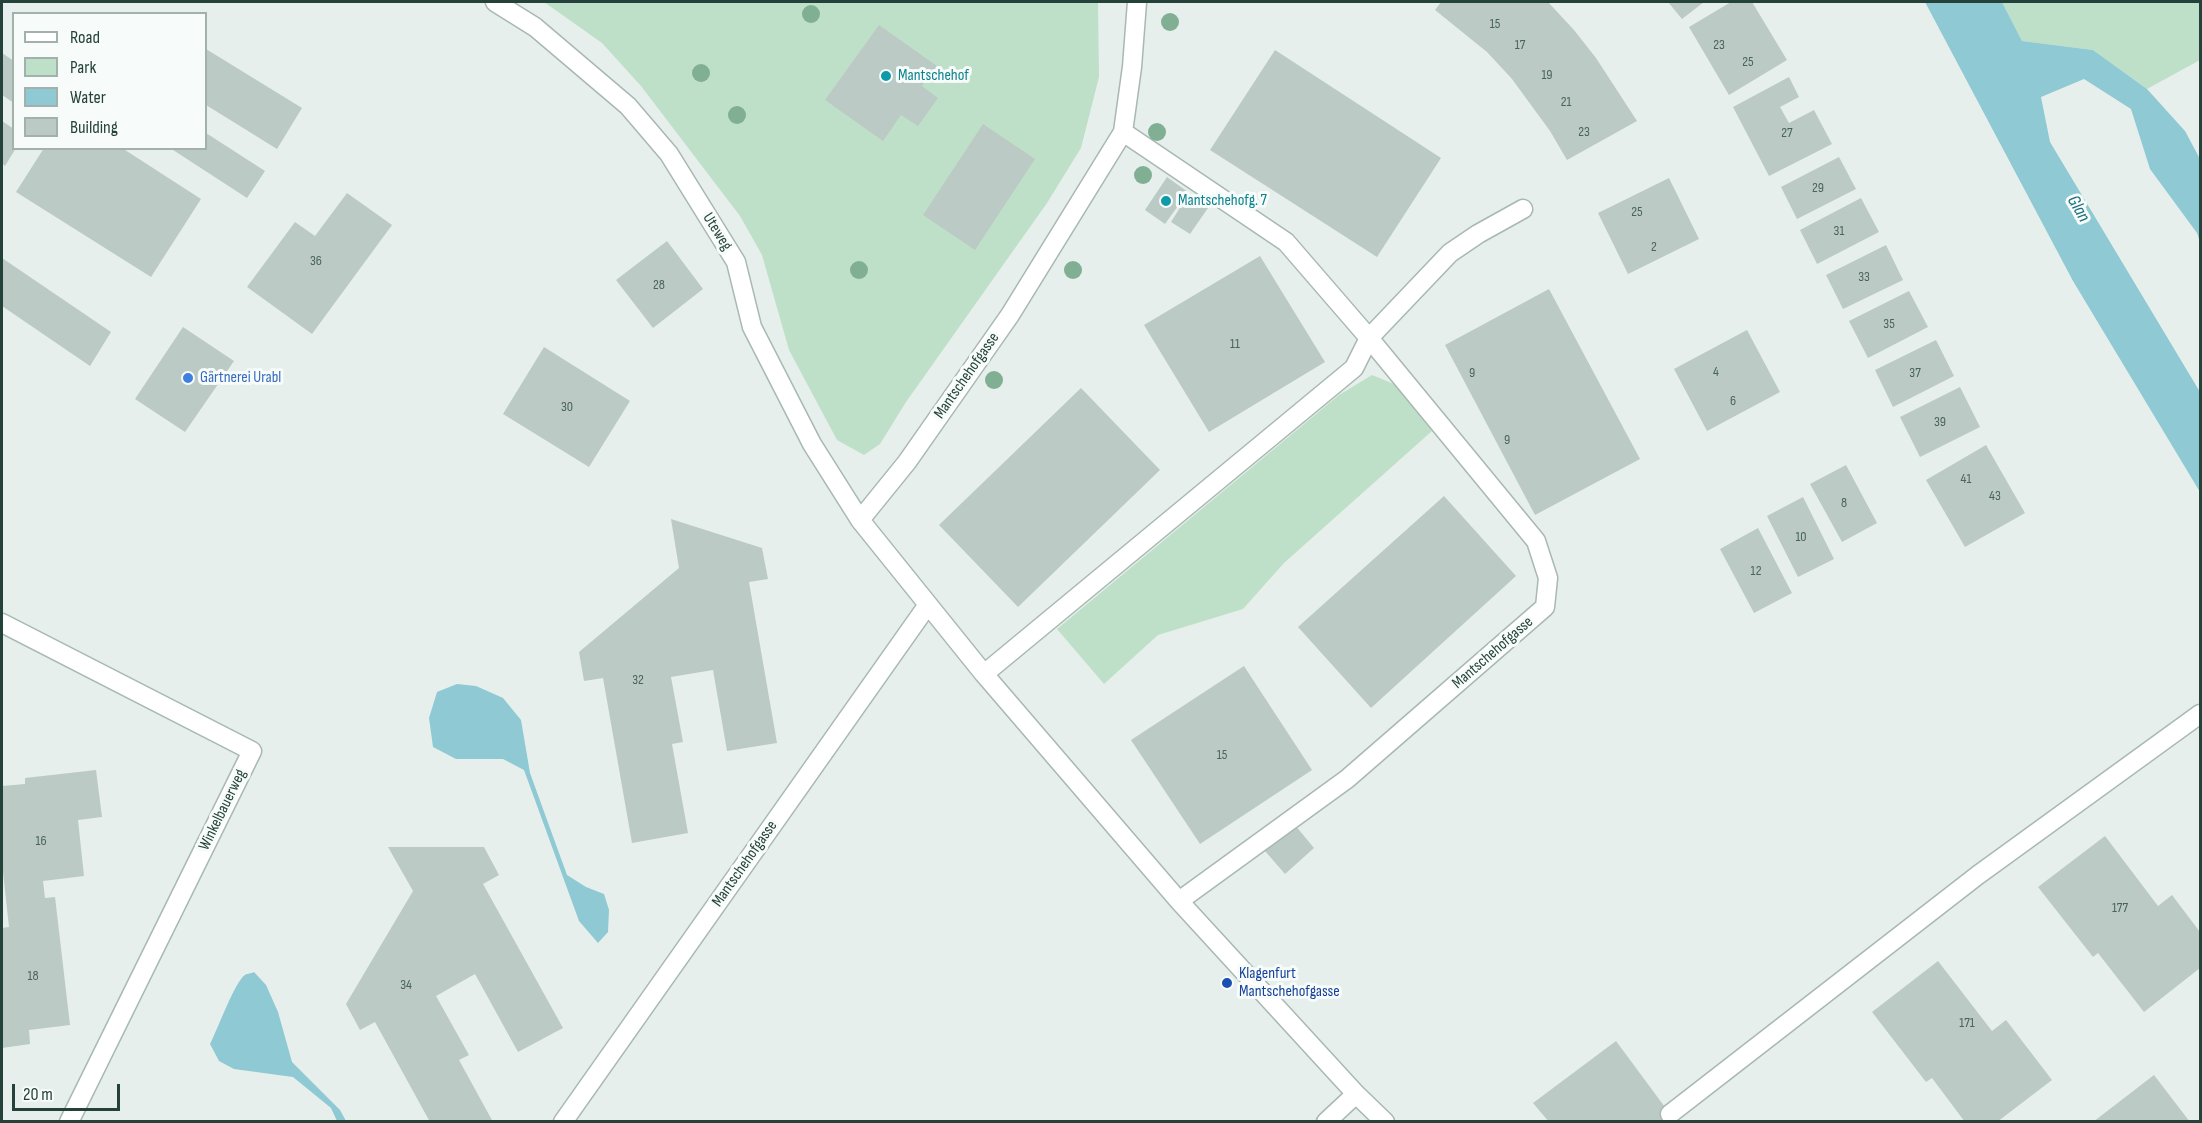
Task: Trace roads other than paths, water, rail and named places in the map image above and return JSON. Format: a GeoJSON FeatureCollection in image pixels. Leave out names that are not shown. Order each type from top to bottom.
{"type":"FeatureCollection","features":[{"type":"Feature","properties":{"kind":"street","name":"Uteweg"},"geometry":{"type":"LineString","coordinates":[[495,2],[535,27],[628,106],[669,154],[736,262],[752,327],[812,444],[860,520]]}},
{"type":"Feature","properties":{"kind":"street","name":"Mantschehofgasse"},"geometry":{"type":"LineString","coordinates":[[860,520],[907,462],[1010,315],[1122,132],[1132,67],[1137,2]]}},
{"type":"Feature","properties":{"kind":"street","name":"Mantschehofgasse"},"geometry":{"type":"LineString","coordinates":[[1122,132],[1286,242],[1369,338],[1536,541],[1548,578],[1545,608],[1347,779],[1179,901]]}},
{"type":"Feature","properties":{"kind":"street"},"geometry":{"type":"LineString","coordinates":[[984,674],[1354,368],[1369,338],[1450,253],[1523,208]]}},
{"type":"Feature","properties":{"kind":"street"},"geometry":{"type":"LineString","coordinates":[[860,520],[927,606],[1179,901],[1356,1094],[1385,1122]]}},
{"type":"Feature","properties":{"kind":"street","name":"Mantschehofgasse"},"geometry":{"type":"LineString","coordinates":[[563,1122],[927,606]]}},
{"type":"Feature","properties":{"kind":"street","name":"Winkelbauerweg"},"geometry":{"type":"LineString","coordinates":[[2,623],[252,751],[69,1122]]}},
{"type":"Feature","properties":{"kind":"street"},"geometry":{"type":"LineString","coordinates":[[1670,1114],[1978,875],[2200,714]]}},
{"type":"Feature","properties":{"kind":"street"},"geometry":{"type":"LineString","coordinates":[[1326,1122],[1356,1094]]}},
{"type":"Feature","properties":{"kind":"water","name":"Glan"},"geometry":{"type":"Polygon","coordinates":[[[1925,2],[2002,2],[2022,41],[2093,50],[2147,89],[2185,131],[2200,159],[2200,242],[2197,233],[2150,169],[2131,109],[2084,79],[2041,97],[2050,142],[2200,392],[2200,492],[2073,281],[1925,2]]]}},
{"type":"Feature","properties":{"kind":"water"},"geometry":{"type":"Polygon","coordinates":[[[457,684],[476,686],[503,698],[521,720],[530,773],[567,875],[586,887],[604,894],[609,910],[608,932],[598,943],[579,921],[524,770],[503,759],[456,759],[433,747],[429,718],[437,692],[457,684]]]}},
{"type":"Feature","properties":{"kind":"water"},"geometry":{"type":"Polygon","coordinates":[[[254,972],[266,985],[278,1012],[292,1062],[340,1110],[346,1121],[337,1121],[331,1108],[293,1077],[234,1069],[219,1061],[210,1044],[236,986],[245,975],[254,972]]]}},
{"type":"Feature","properties":{"kind":"place","name":"Mantschehof"},"geometry":{"type":"Point","coordinates":[886,76]}},
{"type":"Feature","properties":{"kind":"place","name":"Mantschehofg. 7"},"geometry":{"type":"Point","coordinates":[1166,201]}},
{"type":"Feature","properties":{"kind":"place","name":"Gärtnerei Urabl"},"geometry":{"type":"Point","coordinates":[188,378]}},
{"type":"Feature","properties":{"kind":"place","name":"Klagenfurt Mantschehofgasse"},"geometry":{"type":"Point","coordinates":[1227,983]}}]}
